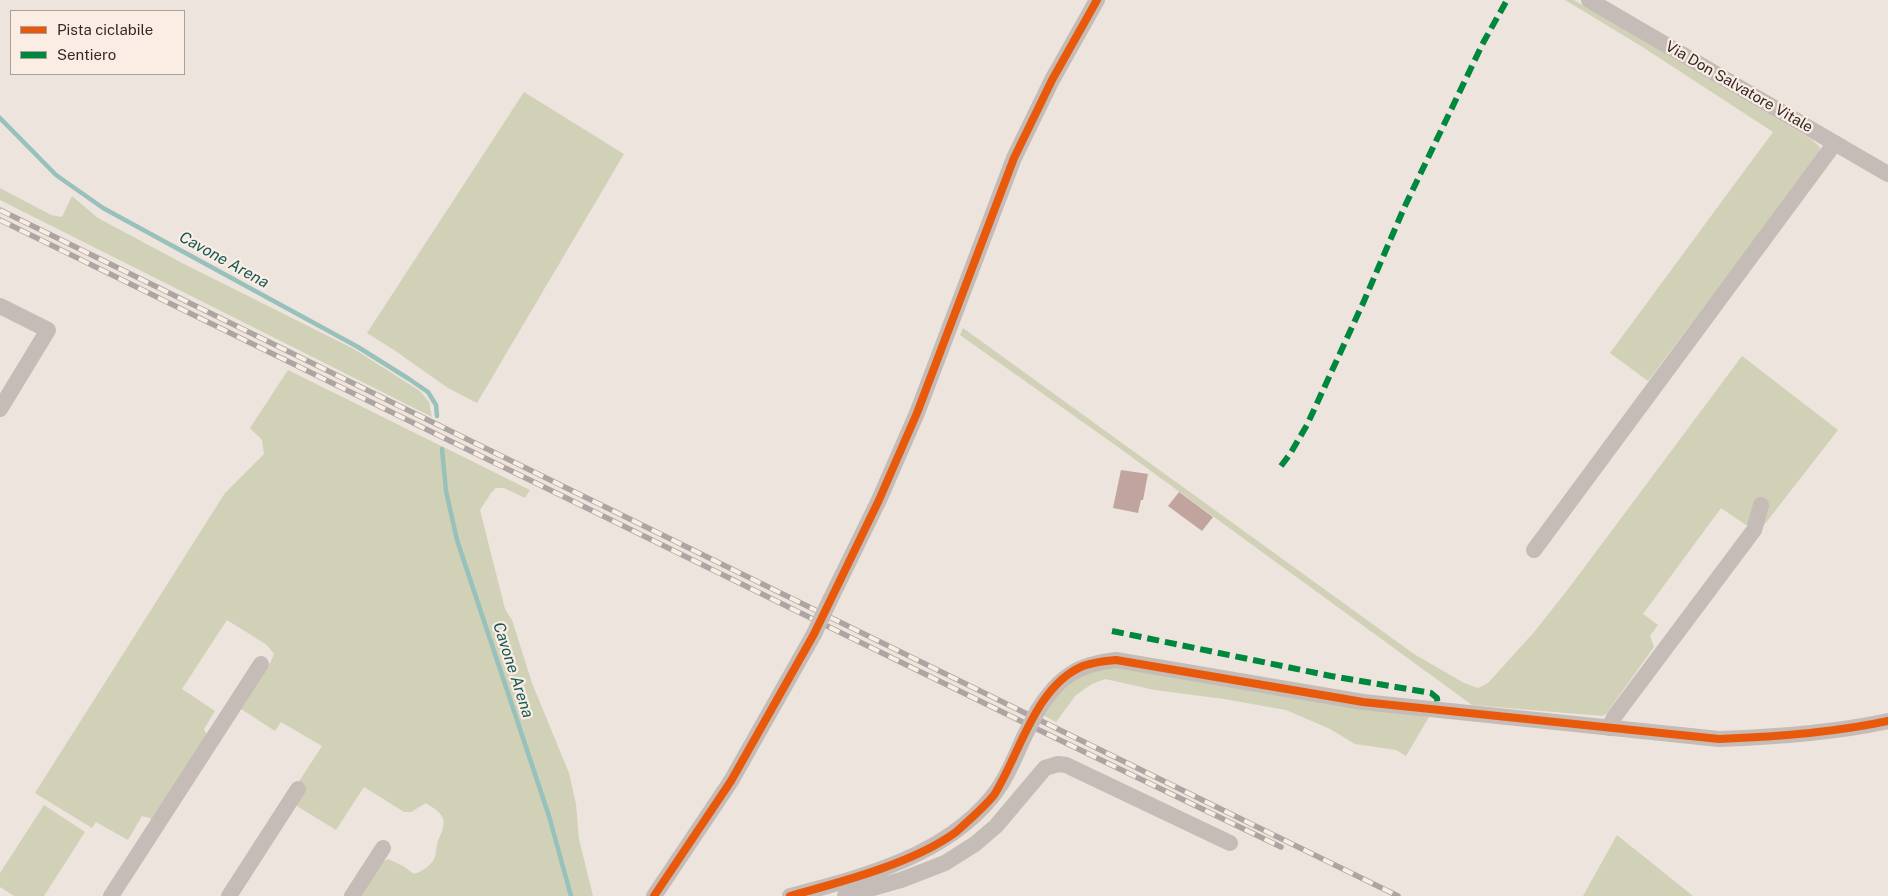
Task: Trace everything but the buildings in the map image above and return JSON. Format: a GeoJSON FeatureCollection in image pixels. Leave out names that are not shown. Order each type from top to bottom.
{"type":"FeatureCollection","features":[{"type":"Feature","properties":{"kind":"street"},"geometry":{"type":"LineString","coordinates":[[654,896],[731,781],[814,634],[879,500],[917,413],[1014,158],[1052,80],[1096,0]]}},
{"type":"Feature","properties":{"kind":"street","name":"Via Don Salvatore Vitale"},"geometry":{"type":"LineString","coordinates":[[1589,0],[1888,174]]}},
{"type":"Feature","properties":{"kind":"street"},"geometry":{"type":"LineString","coordinates":[[1534,550],[1834,142]]}},
{"type":"Feature","properties":{"kind":"street"},"geometry":{"type":"LineString","coordinates":[[0,306],[48,330],[0,409]]}},
{"type":"Feature","properties":{"kind":"street"},"geometry":{"type":"LineString","coordinates":[[1609,728],[1620,709],[1754,530],[1761,505]]}},
{"type":"Feature","properties":{"kind":"street"},"geometry":{"type":"LineString","coordinates":[[790,896],[883,868],[931,848],[956,832],[992,797],[1038,710],[1056,684],[1069,674],[1095,662],[1116,660],[1363,702],[1719,739],[1766,738],[1828,732],[1888,720]]}},
{"type":"Feature","properties":{"kind":"street"},"geometry":{"type":"LineString","coordinates":[[112,896],[261,664]]}},
{"type":"Feature","properties":{"kind":"street"},"geometry":{"type":"LineString","coordinates":[[845,896],[932,869],[969,848],[996,826],[1045,768],[1058,764],[1066,765],[1230,843]]}},
{"type":"Feature","properties":{"kind":"street"},"geometry":{"type":"LineString","coordinates":[[228,896],[298,789]]}},
{"type":"Feature","properties":{"kind":"street"},"geometry":{"type":"LineString","coordinates":[[352,896],[383,848]]}},
{"type":"Feature","properties":{"kind":"green space"},"geometry":{"type":"Polygon","coordinates":[[[1565,0],[1574,0],[1811,139],[1820,147],[1820,153],[1648,381],[1610,353],[1773,132],[1641,46],[1565,0]]]}},
{"type":"Feature","properties":{"kind":"green space"},"geometry":{"type":"Polygon","coordinates":[[[524,92],[624,154],[477,403],[448,388],[367,333],[524,92]]]}},
{"type":"Feature","properties":{"kind":"green space"},"geometry":{"type":"Polygon","coordinates":[[[0,188],[51,215],[62,217],[72,196],[98,218],[184,264],[354,349],[420,391],[429,402],[432,417],[0,200],[0,188]]]}},
{"type":"Feature","properties":{"kind":"green space"},"geometry":{"type":"Polygon","coordinates":[[[963,328],[1414,654],[1464,683],[1478,688],[1488,683],[1535,631],[1742,356],[1838,430],[1761,529],[1750,522],[1746,525],[1721,508],[1643,614],[1658,625],[1650,636],[1654,647],[1606,714],[1602,716],[1472,705],[1118,447],[960,335],[963,328]]]}},
{"type":"Feature","properties":{"kind":"green space"},"geometry":{"type":"Polygon","coordinates":[[[288,370],[530,490],[525,498],[504,488],[496,488],[480,510],[505,609],[512,620],[532,683],[569,773],[576,804],[579,839],[593,896],[357,896],[382,862],[388,859],[414,874],[429,865],[435,857],[444,822],[443,819],[438,811],[426,803],[411,812],[404,812],[364,787],[336,830],[287,800],[322,746],[281,722],[275,731],[241,709],[274,654],[267,645],[227,620],[182,689],[215,711],[204,729],[207,735],[152,819],[142,816],[128,840],[96,822],[92,828],[35,793],[225,493],[264,454],[262,440],[250,428],[288,370]]]}},
{"type":"Feature","properties":{"kind":"green space"},"geometry":{"type":"Polygon","coordinates":[[[1118,666],[1429,717],[1406,756],[1396,750],[1355,744],[1330,729],[1286,710],[1224,699],[1155,690],[1105,679],[1092,684],[1076,695],[1056,722],[1039,713],[1070,678],[1118,666]]]}},
{"type":"Feature","properties":{"kind":"green space"},"geometry":{"type":"Polygon","coordinates":[[[44,805],[85,832],[44,896],[14,896],[0,887],[0,873],[44,805]]]}},
{"type":"Feature","properties":{"kind":"green space"},"geometry":{"type":"Polygon","coordinates":[[[1617,835],[1693,896],[1583,896],[1617,835]]]}},
{"type":"Feature","properties":{"kind":"waterway","name":"Cavone Arena"},"geometry":{"type":"LineString","coordinates":[[0,118],[56,175],[103,208],[358,347],[428,392],[436,405],[437,416]]}},
{"type":"Feature","properties":{"kind":"waterway","name":"Cavone Arena"},"geometry":{"type":"LineString","coordinates":[[442,449],[446,491],[457,540],[549,816],[571,896]]}},
{"type":"Feature","properties":{"kind":"railway"},"geometry":{"type":"LineString","coordinates":[[0,210],[1398,896]]}},
{"type":"Feature","properties":{"kind":"railway"},"geometry":{"type":"LineString","coordinates":[[0,220],[1281,847]]}},
{"type":"Feature","properties":{"kind":"marked path"},"geometry":{"type":"LineString","coordinates":[[1281,466],[1307,425],[1404,208],[1483,43],[1507,0]]}},
{"type":"Feature","properties":{"kind":"marked path"},"geometry":{"type":"LineString","coordinates":[[1112,631],[1331,676],[1431,693],[1437,698],[1438,710]]}},
{"type":"Feature","properties":{"kind":"cycle path"},"geometry":{"type":"LineString","coordinates":[[654,896],[731,781],[814,634],[879,500],[917,413],[1014,158],[1052,80],[1097,0]]}},
{"type":"Feature","properties":{"kind":"cycle path"},"geometry":{"type":"LineString","coordinates":[[790,896],[854,878],[898,862],[920,853],[956,832],[994,795],[1030,723],[1052,689],[1066,676],[1083,666],[1099,662],[1116,660],[1363,702],[1719,739],[1804,734],[1888,721]]}}]}
